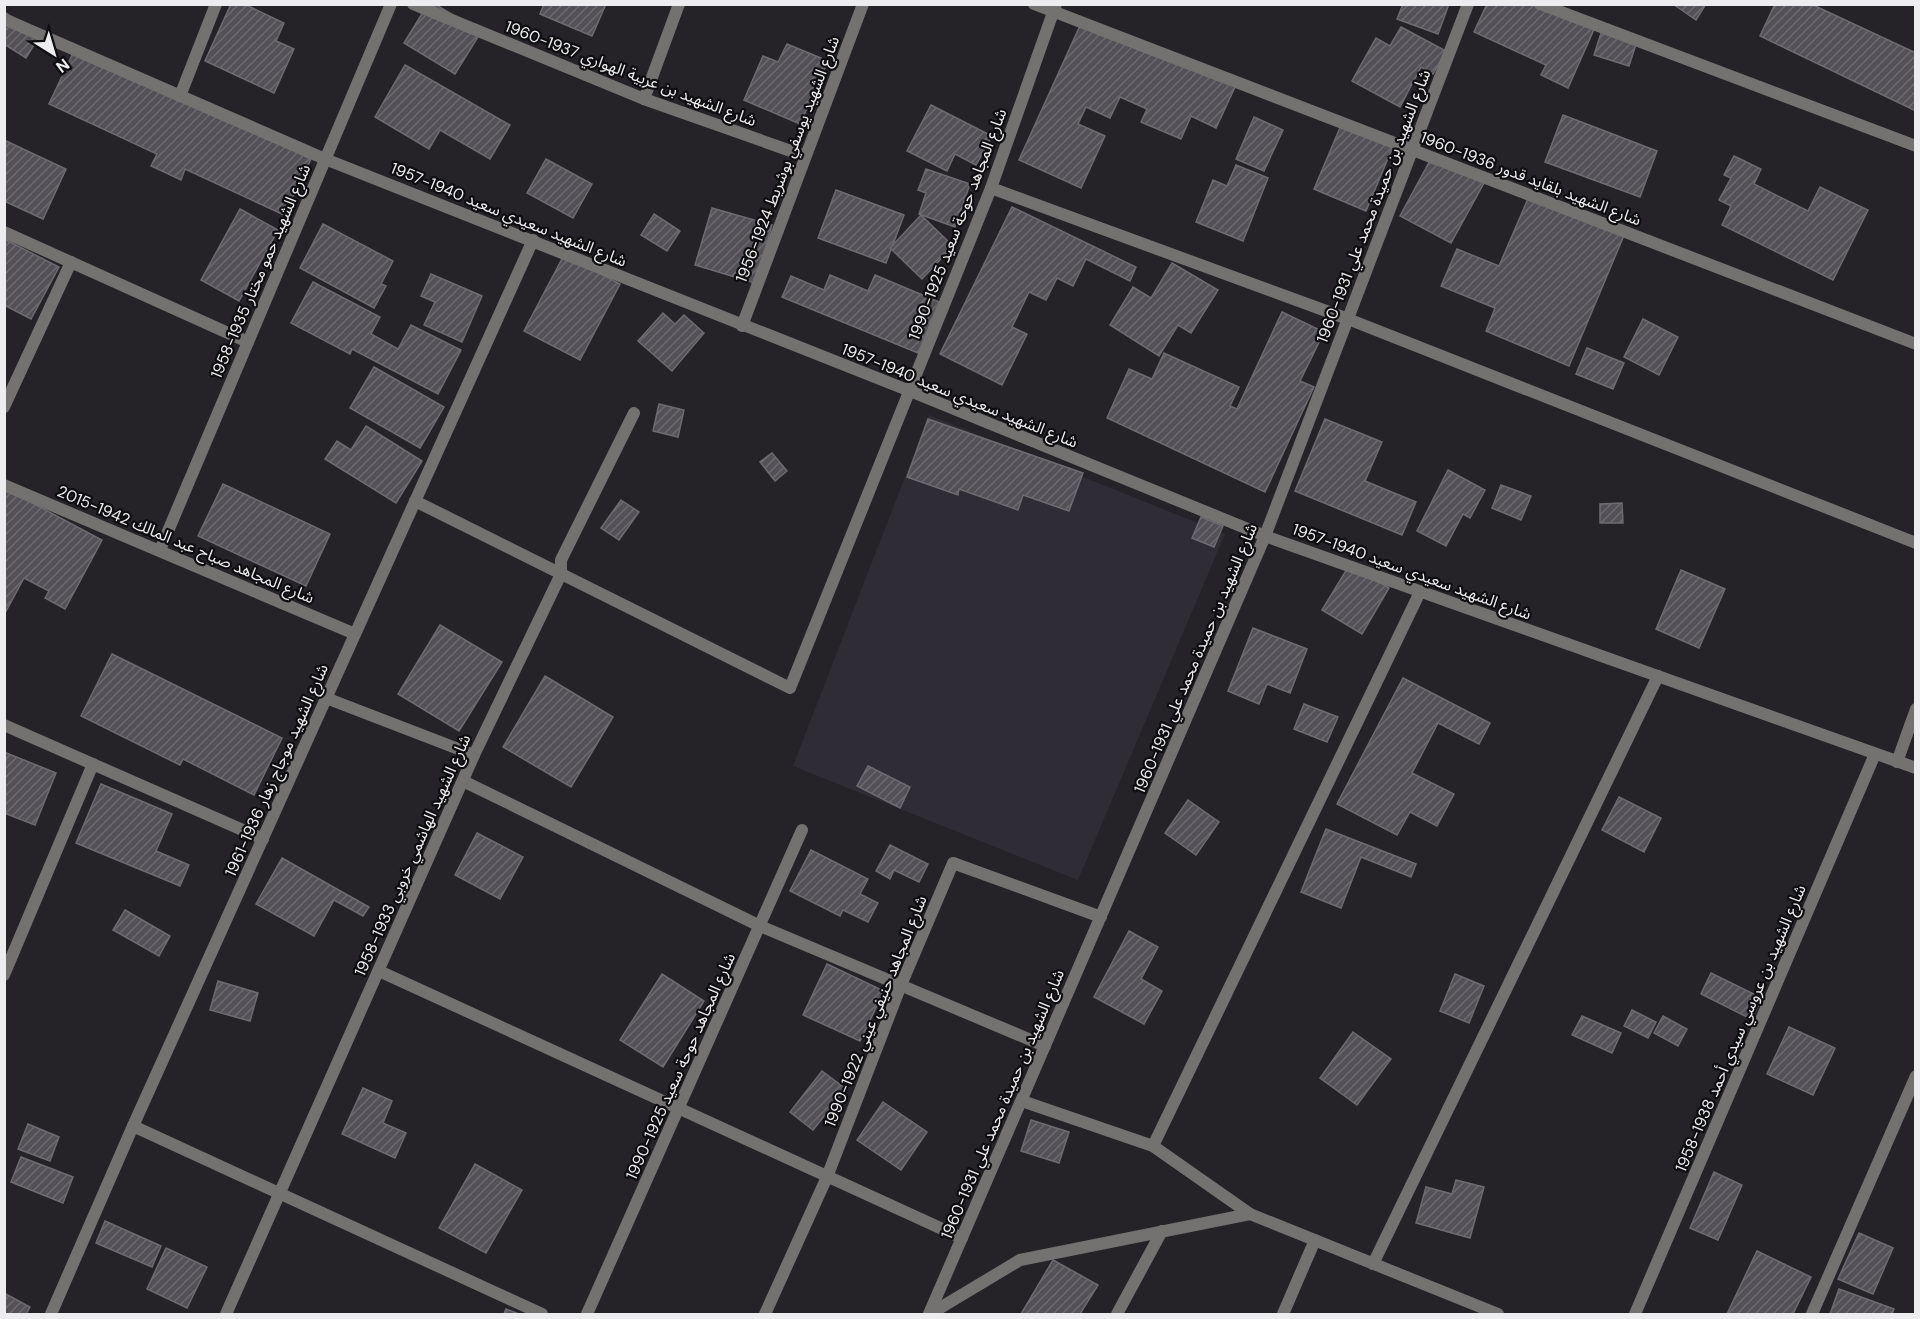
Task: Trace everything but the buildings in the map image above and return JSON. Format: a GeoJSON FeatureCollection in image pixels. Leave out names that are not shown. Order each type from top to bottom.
{"type":"FeatureCollection","features":[{"type":"Feature","properties":{"kind":"street"},"geometry":{"type":"LineString","coordinates":[[180,96],[216,4]]}},
{"type":"Feature","properties":{"kind":"street","name":"شارع الشهيد حمو مختار 1935-1958"},"geometry":{"type":"LineString","coordinates":[[160,550],[391,4]]}},
{"type":"Feature","properties":{"kind":"street","name":"شارع الشهيد بن عربية الهواري 1937-1960"},"geometry":{"type":"LineString","coordinates":[[413,4],[644,99],[805,156]]}},
{"type":"Feature","properties":{"kind":"street"},"geometry":{"type":"LineString","coordinates":[[644,99],[679,4]]}},
{"type":"Feature","properties":{"kind":"street","name":"شارع الشهيد يوسفي بوشريط 1924-1956"},"geometry":{"type":"LineString","coordinates":[[742,326],[863,4]]}},
{"type":"Feature","properties":{"kind":"street","name":"شارع الشهيد بلقايد قدور 1936-1960"},"geometry":{"type":"LineString","coordinates":[[1034,4],[1054,8],[1412,150],[1916,344]]}},
{"type":"Feature","properties":{"kind":"street","name":"شارع الشهيد بن حميدة محمد علي 1931-1960"},"geometry":{"type":"LineString","coordinates":[[929,1314],[1265,536],[1468,4]]}},
{"type":"Feature","properties":{"kind":"street"},"geometry":{"type":"LineString","coordinates":[[1540,4],[1916,146]]}},
{"type":"Feature","properties":{"kind":"street","name":"شارع المجاهد حوحة سعيد 1925-1990"},"geometry":{"type":"LineString","coordinates":[[561,574],[790,688],[992,188],[1054,8]]}},
{"type":"Feature","properties":{"kind":"street","name":"شارع الشهيد سعيدي سعيد 1940-1957"},"geometry":{"type":"LineString","coordinates":[[4,19],[325,159],[910,391],[1265,536],[1916,768]]}},
{"type":"Feature","properties":{"kind":"street"},"geometry":{"type":"LineString","coordinates":[[992,188],[1348,319],[1916,543]]}},
{"type":"Feature","properties":{"kind":"street"},"geometry":{"type":"LineString","coordinates":[[4,232],[248,342]]}},
{"type":"Feature","properties":{"kind":"street","name":"شارع الشهيد موجاج زهار 1936-1961"},"geometry":{"type":"LineString","coordinates":[[51,1314],[133,1126],[533,240]]}},
{"type":"Feature","properties":{"kind":"street"},"geometry":{"type":"LineString","coordinates":[[4,407],[71,262]]}},
{"type":"Feature","properties":{"kind":"street","name":"شارع الشهيد الهاشمي خروبي 1933-1958"},"geometry":{"type":"LineString","coordinates":[[226,1314],[474,755],[561,574],[561,560],[634,413]]}},
{"type":"Feature","properties":{"kind":"street","name":"شارع المجاهد صباح عبد المالك 1942-2015"},"geometry":{"type":"LineString","coordinates":[[4,485],[355,634]]}},
{"type":"Feature","properties":{"kind":"street"},"geometry":{"type":"LineString","coordinates":[[415,501],[561,574]]}},
{"type":"Feature","properties":{"kind":"street"},"geometry":{"type":"LineString","coordinates":[[1153,1146],[1420,592]]}},
{"type":"Feature","properties":{"kind":"street"},"geometry":{"type":"LineString","coordinates":[[1372,1264],[1658,676]]}},
{"type":"Feature","properties":{"kind":"street"},"geometry":{"type":"LineString","coordinates":[[326,698],[474,755]]}},
{"type":"Feature","properties":{"kind":"street"},"geometry":{"type":"LineString","coordinates":[[1897,762],[1916,709]]}},
{"type":"Feature","properties":{"kind":"street"},"geometry":{"type":"LineString","coordinates":[[4,725],[263,839]]}},
{"type":"Feature","properties":{"kind":"street","name":"شارع الشهيد بن عروسي سيدي أحمد 1938-1958"},"geometry":{"type":"LineString","coordinates":[[1635,1314],[1875,754]]}},
{"type":"Feature","properties":{"kind":"street"},"geometry":{"type":"LineString","coordinates":[[4,975],[93,764]]}},
{"type":"Feature","properties":{"kind":"street"},"geometry":{"type":"LineString","coordinates":[[463,781],[760,927],[1046,1046]]}},
{"type":"Feature","properties":{"kind":"street","name":"شارع المجاهد حوحة سعيد 1925-1990"},"geometry":{"type":"LineString","coordinates":[[587,1314],[802,831]]}},
{"type":"Feature","properties":{"kind":"street","name":"شارع المجاهد حنيفي عيني 1922-1990"},"geometry":{"type":"LineString","coordinates":[[765,1314],[827,1177],[901,985],[953,863],[1101,917]]}},
{"type":"Feature","properties":{"kind":"street"},"geometry":{"type":"LineString","coordinates":[[379,971],[678,1110],[962,1238]]}},
{"type":"Feature","properties":{"kind":"street"},"geometry":{"type":"LineString","coordinates":[[1812,1314],[1916,1076]]}},
{"type":"Feature","properties":{"kind":"street"},"geometry":{"type":"LineString","coordinates":[[1022,1101],[1153,1146],[1250,1214],[1484,1312],[1498,1314]]}},
{"type":"Feature","properties":{"kind":"street"},"geometry":{"type":"LineString","coordinates":[[133,1126],[542,1314]]}},
{"type":"Feature","properties":{"kind":"street"},"geometry":{"type":"LineString","coordinates":[[929,1314],[1020,1260],[1250,1214]]}},
{"type":"Feature","properties":{"kind":"street"},"geometry":{"type":"LineString","coordinates":[[1118,1314],[1162,1230]]}},
{"type":"Feature","properties":{"kind":"street"},"geometry":{"type":"LineString","coordinates":[[1283,1314],[1315,1240]]}},
{"type":"Feature","properties":{"kind":"shaded area"},"geometry":{"type":"Polygon","coordinates":[[[929,415],[1225,534],[1078,880],[793,766],[929,415]]]}}]}
